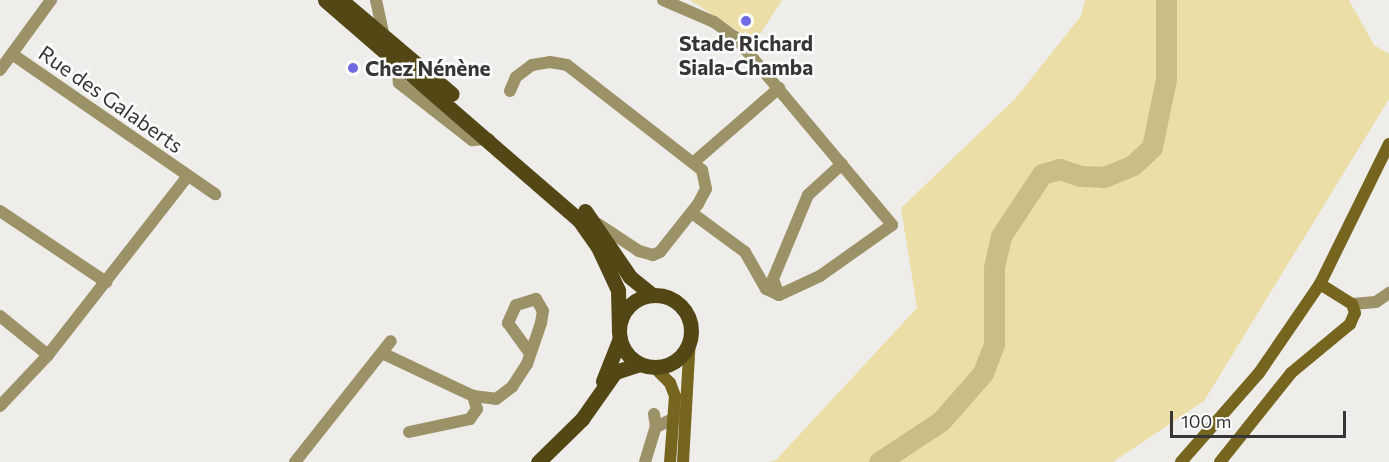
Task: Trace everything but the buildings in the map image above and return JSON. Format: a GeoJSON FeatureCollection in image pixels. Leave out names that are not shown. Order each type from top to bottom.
{"type":"FeatureCollection","features":[{"type":"Feature","properties":{"kind":"main road"},"geometry":{"type":"LineString","coordinates":[[325,0],[384,43],[551,179],[590,217],[630,277],[652,295],[677,302],[686,312],[690,338],[683,462]]}},
{"type":"Feature","properties":{"kind":"main road"},"geometry":{"type":"LineString","coordinates":[[341,0],[384,43],[397,62],[561,201],[592,238],[618,290],[619,335],[628,356],[646,365],[673,388],[674,422],[670,462]]}},
{"type":"Feature","properties":{"kind":"main road"},"geometry":{"type":"LineString","coordinates":[[1181,462],[1259,373],[1320,284],[1389,144]]}},
{"type":"Feature","properties":{"kind":"main road"},"geometry":{"type":"LineString","coordinates":[[1220,462],[1291,373],[1350,324],[1355,312],[1352,304],[1320,284]]}},
{"type":"Feature","properties":{"kind":"main road"},"geometry":{"type":"LineString","coordinates":[[597,394],[628,307],[652,295]]}},
{"type":"Feature","properties":{"kind":"main road"},"geometry":{"type":"LineString","coordinates":[[538,462],[561,443],[615,372],[646,365],[666,367],[677,360],[690,338]]}},
{"type":"Feature","properties":{"kind":"street"},"geometry":{"type":"LineString","coordinates":[[4,61],[51,0]]}},
{"type":"Feature","properties":{"kind":"street"},"geometry":{"type":"LineString","coordinates":[[376,0],[384,43]]}},
{"type":"Feature","properties":{"kind":"street"},"geometry":{"type":"LineString","coordinates":[[663,0],[714,21],[735,37],[892,225],[820,276],[780,295],[745,252],[692,213]]}},
{"type":"Feature","properties":{"kind":"street","name":"Rue des Galaberts"},"geometry":{"type":"LineString","coordinates":[[4,61],[215,194]]}},
{"type":"Feature","properties":{"kind":"street"},"geometry":{"type":"LineString","coordinates":[[510,91],[516,77],[532,65],[567,65],[671,150],[694,162],[702,170],[706,189],[692,213],[660,252],[653,255],[629,247],[590,217]]}},
{"type":"Feature","properties":{"kind":"street"},"geometry":{"type":"LineString","coordinates":[[694,162],[779,88]]}},
{"type":"Feature","properties":{"kind":"street"},"geometry":{"type":"LineString","coordinates":[[767,281],[808,195],[842,164]]}},
{"type":"Feature","properties":{"kind":"street","name":"Rue des Galaberts"},"geometry":{"type":"LineString","coordinates":[[0,406],[48,355],[188,176]]}},
{"type":"Feature","properties":{"kind":"street"},"geometry":{"type":"LineString","coordinates":[[0,211],[106,282]]}},
{"type":"Feature","properties":{"kind":"street"},"geometry":{"type":"LineString","coordinates":[[1352,304],[1376,302],[1389,293]]}},
{"type":"Feature","properties":{"kind":"street"},"geometry":{"type":"LineString","coordinates":[[0,316],[48,355]]}},
{"type":"Feature","properties":{"kind":"street"},"geometry":{"type":"LineString","coordinates":[[295,462],[391,341]]}},
{"type":"Feature","properties":{"kind":"street"},"geometry":{"type":"LineString","coordinates":[[382,353],[473,396],[488,399],[503,396],[522,376],[529,352]]}},
{"type":"Feature","properties":{"kind":"street"},"geometry":{"type":"LineString","coordinates":[[409,432],[470,419],[477,409],[473,396]]}},
{"type":"Feature","properties":{"kind":"street"},"geometry":{"type":"LineString","coordinates":[[656,427],[674,422],[688,402]]}},
{"type":"Feature","properties":{"kind":"street"},"geometry":{"type":"LineString","coordinates":[[645,462],[656,427],[654,414]]}},
{"type":"Feature","properties":{"kind":"shaded area","name":"Stade Richard Siala-Chamba"},"geometry":{"type":"Polygon","coordinates":[[[690,0],[782,0],[755,42],[690,0]]]}},
{"type":"Feature","properties":{"kind":"shaded area"},"geometry":{"type":"Polygon","coordinates":[[[1085,0],[1349,0],[1374,45],[1389,54],[1389,99],[1204,401],[1113,462],[769,462],[776,460],[917,308],[901,208],[1015,99],[1081,16],[1085,0]]]}},
{"type":"Feature","properties":{"kind":"waterway"},"geometry":{"type":"LineString","coordinates":[[879,462],[941,421],[983,373],[994,344],[994,267],[1001,236],[1042,174],[1059,169],[1080,176],[1104,177],[1133,165],[1152,147],[1166,79],[1166,0]]}},
{"type":"Feature","properties":{"kind":"place","name":"Stade Richard Siala-Chamba"},"geometry":{"type":"Point","coordinates":[746,21]}},
{"type":"Feature","properties":{"kind":"place","name":"Chez Nénène"},"geometry":{"type":"Point","coordinates":[353,68]}}]}
